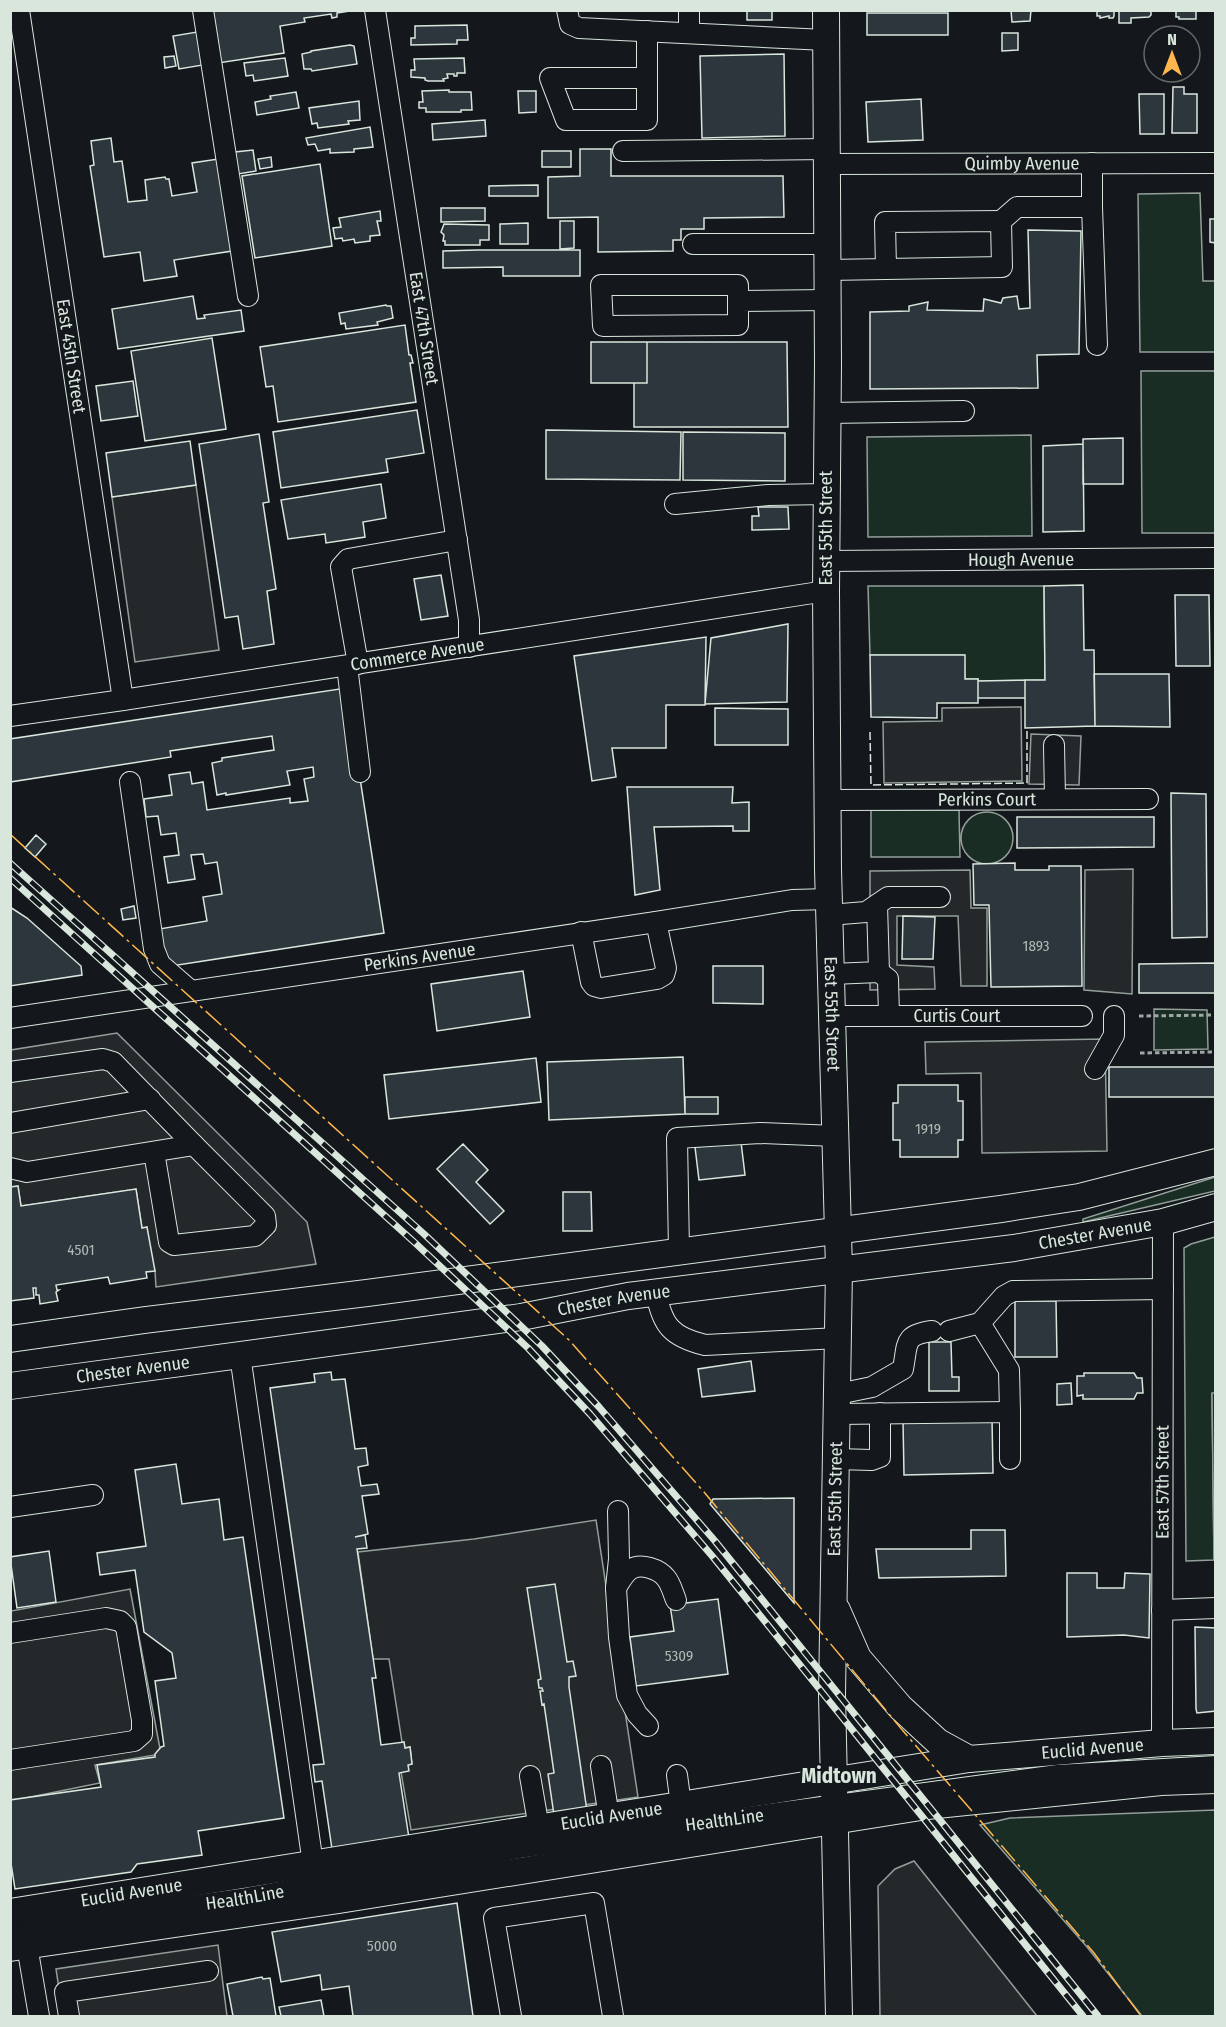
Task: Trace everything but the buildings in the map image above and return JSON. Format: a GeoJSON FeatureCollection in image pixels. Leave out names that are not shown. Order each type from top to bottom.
{"type":"FeatureCollection","features":[{"type":"Feature","properties":{"kind":"main road","name":"East 55th Street"},"geometry":{"type":"LineString","coordinates":[[826,10],[828,156],[826,591],[829,907],[839,1269],[832,1694],[839,2016]]}},
{"type":"Feature","properties":{"kind":"main road","name":"Chester Avenue"},"geometry":{"type":"LineString","coordinates":[[10,1339],[1001,1209],[1079,1197],[1215,1162]]}},
{"type":"Feature","properties":{"kind":"main road","name":"Chester Avenue"},"geometry":{"type":"LineString","coordinates":[[10,1386],[521,1317],[608,1299],[656,1292],[839,1269],[935,1260],[1163,1222],[1215,1207]]}},
{"type":"Feature","properties":{"kind":"main road"},"geometry":{"type":"LineString","coordinates":[[834,1603],[858,1658],[900,1707],[938,1742],[969,1759]]}},
{"type":"Feature","properties":{"kind":"main road","name":"Euclid Avenue"},"geometry":{"type":"LineString","coordinates":[[16,1930],[339,1900],[835,1802],[969,1759],[1162,1743],[1215,1741]]}},
{"type":"Feature","properties":{"kind":"main road","name":"Euclid Avenue"},"geometry":{"type":"LineString","coordinates":[[16,1930],[313,1864],[681,1805],[835,1802],[943,1804],[1161,1782],[1215,1780]]}},
{"type":"Feature","properties":{"kind":"street","name":"East 45th Street"},"geometry":{"type":"LineString","coordinates":[[19,10],[123,700]]}},
{"type":"Feature","properties":{"kind":"street"},"geometry":{"type":"LineString","coordinates":[[203,10],[248,296]]}},
{"type":"Feature","properties":{"kind":"street","name":"East 47th Street"},"geometry":{"type":"LineString","coordinates":[[375,10],[469,620],[468,647]]}},
{"type":"Feature","properties":{"kind":"street"},"geometry":{"type":"LineString","coordinates":[[567,10],[570,24],[579,28],[826,40]]}},
{"type":"Feature","properties":{"kind":"street"},"geometry":{"type":"LineString","coordinates":[[689,10],[689,33]]}},
{"type":"Feature","properties":{"kind":"street"},"geometry":{"type":"LineString","coordinates":[[647,31],[647,78],[647,120],[566,120],[550,78],[647,78]]}},
{"type":"Feature","properties":{"kind":"street","name":"Quimby Avenue"},"geometry":{"type":"LineString","coordinates":[[623,151],[1092,163],[1215,163]]}},
{"type":"Feature","properties":{"kind":"street"},"geometry":{"type":"LineString","coordinates":[[1092,163],[1096,345]]}},
{"type":"Feature","properties":{"kind":"street"},"geometry":{"type":"LineString","coordinates":[[886,269],[885,222],[1001,221],[1017,207],[1092,207]]}},
{"type":"Feature","properties":{"kind":"street"},"geometry":{"type":"LineString","coordinates":[[828,270],[1002,267],[1001,221]]}},
{"type":"Feature","properties":{"kind":"street"},"geometry":{"type":"LineString","coordinates":[[693,244],[828,244]]}},
{"type":"Feature","properties":{"kind":"street"},"geometry":{"type":"LineString","coordinates":[[601,285],[738,285],[738,301],[738,325],[603,326],[601,285]]}},
{"type":"Feature","properties":{"kind":"street"},"geometry":{"type":"LineString","coordinates":[[738,301],[828,300]]}},
{"type":"Feature","properties":{"kind":"street"},"geometry":{"type":"LineString","coordinates":[[827,413],[964,411]]}},
{"type":"Feature","properties":{"kind":"street"},"geometry":{"type":"LineString","coordinates":[[675,504],[768,495],[826,494]]}},
{"type":"Feature","properties":{"kind":"street"},"geometry":{"type":"LineString","coordinates":[[360,772],[352,665],[341,567],[348,559],[457,540]]}},
{"type":"Feature","properties":{"kind":"street","name":"Hough Avenue"},"geometry":{"type":"LineString","coordinates":[[826,561],[1215,558]]}},
{"type":"Feature","properties":{"kind":"street","name":"Commerce Avenue"},"geometry":{"type":"LineString","coordinates":[[10,716],[826,591]]}},
{"type":"Feature","properties":{"kind":"street"},"geometry":{"type":"LineString","coordinates":[[1054,746],[1055,798]]}},
{"type":"Feature","properties":{"kind":"street"},"geometry":{"type":"LineString","coordinates":[[130,782],[154,949],[160,964],[191,991]]}},
{"type":"Feature","properties":{"kind":"street","name":"Perkins Court"},"geometry":{"type":"LineString","coordinates":[[828,800],[1148,798]]}},
{"type":"Feature","properties":{"kind":"street","name":"Perkins Avenue"},"geometry":{"type":"LineString","coordinates":[[10,1018],[792,900],[866,912],[888,897],[940,897]]}},
{"type":"Feature","properties":{"kind":"street"},"geometry":{"type":"LineString","coordinates":[[877,905],[879,972]]}},
{"type":"Feature","properties":{"kind":"street"},"geometry":{"type":"LineString","coordinates":[[581,933],[591,982],[594,986],[601,988],[657,979],[664,975],[666,968],[656,922]]}},
{"type":"Feature","properties":{"kind":"street"},"geometry":{"type":"LineString","coordinates":[[832,974],[879,972],[888,979],[889,1016]]}},
{"type":"Feature","properties":{"kind":"street","name":"Curtis Court"},"geometry":{"type":"LineString","coordinates":[[833,1016],[1082,1016]]}},
{"type":"Feature","properties":{"kind":"street"},"geometry":{"type":"LineString","coordinates":[[1095,1069],[1114,1035],[1114,1016]]}},
{"type":"Feature","properties":{"kind":"street"},"geometry":{"type":"LineString","coordinates":[[10,1072],[103,1059],[113,1062],[265,1216],[266,1225],[255,1236],[174,1245],[169,1242],[154,1152]]}},
{"type":"Feature","properties":{"kind":"street"},"geometry":{"type":"LineString","coordinates":[[10,1123],[150,1100]]}},
{"type":"Feature","properties":{"kind":"street"},"geometry":{"type":"LineString","coordinates":[[679,1251],[677,1138],[760,1133],[836,1136]]}},
{"type":"Feature","properties":{"kind":"street"},"geometry":{"type":"LineString","coordinates":[[10,1168],[27,1172],[195,1145]]}},
{"type":"Feature","properties":{"kind":"street","name":"East 57th Street"},"geometry":{"type":"LineString","coordinates":[[1162,1743],[1163,1222]]}},
{"type":"Feature","properties":{"kind":"street"},"geometry":{"type":"LineString","coordinates":[[837,1404],[903,1369],[909,1340],[916,1333],[941,1331],[980,1323],[1004,1296],[1013,1291],[1163,1289]]}},
{"type":"Feature","properties":{"kind":"street"},"geometry":{"type":"LineString","coordinates":[[656,1292],[659,1311],[670,1331],[688,1341],[705,1345],[838,1338]]}},
{"type":"Feature","properties":{"kind":"street"},"geometry":{"type":"LineString","coordinates":[[980,1323],[1009,1370],[1010,1460]]}},
{"type":"Feature","properties":{"kind":"street"},"geometry":{"type":"LineString","coordinates":[[240,1355],[313,1864]]}},
{"type":"Feature","properties":{"kind":"street"},"geometry":{"type":"LineString","coordinates":[[837,1404],[879,1413],[1010,1412]]}},
{"type":"Feature","properties":{"kind":"street"},"geometry":{"type":"LineString","coordinates":[[836,1459],[872,1460],[880,1457],[879,1413]]}},
{"type":"Feature","properties":{"kind":"street"},"geometry":{"type":"LineString","coordinates":[[10,1508],[93,1495]]}},
{"type":"Feature","properties":{"kind":"street"},"geometry":{"type":"LineString","coordinates":[[618,1511],[619,1559],[616,1588],[619,1637],[627,1695],[637,1714],[648,1726]]}},
{"type":"Feature","properties":{"kind":"street"},"geometry":{"type":"LineString","coordinates":[[616,1588],[629,1570],[635,1567],[648,1567],[659,1571],[667,1578],[676,1600]]}},
{"type":"Feature","properties":{"kind":"street"},"geometry":{"type":"LineString","coordinates":[[1162,1610],[1215,1608]]}},
{"type":"Feature","properties":{"kind":"street"},"geometry":{"type":"LineString","coordinates":[[10,1633],[106,1618],[120,1621],[126,1627],[142,1720],[142,1734],[134,1741],[10,1760]]}},
{"type":"Feature","properties":{"kind":"street"},"geometry":{"type":"LineString","coordinates":[[601,1766],[609,1817]]}},
{"type":"Feature","properties":{"kind":"street"},"geometry":{"type":"LineString","coordinates":[[835,1802],[1058,1775],[1215,1766]]}},
{"type":"Feature","properties":{"kind":"street"},"geometry":{"type":"LineString","coordinates":[[677,1774],[681,1805]]}},
{"type":"Feature","properties":{"kind":"street"},"geometry":{"type":"LineString","coordinates":[[530,1776],[539,1828]]}},
{"type":"Feature","properties":{"kind":"street"},"geometry":{"type":"LineString","coordinates":[[511,2016],[494,1918],[594,1904],[613,2016]]}},
{"type":"Feature","properties":{"kind":"street"},"geometry":{"type":"LineString","coordinates":[[16,1930],[39,2016]]}},
{"type":"Feature","properties":{"kind":"street"},"geometry":{"type":"LineString","coordinates":[[69,2016],[65,1992],[208,1971]]}},
{"type":"Feature","properties":{"kind":"path"},"geometry":{"type":"LineString","coordinates":[[1139,1016],[1215,1015]]}},
{"type":"Feature","properties":{"kind":"path"},"geometry":{"type":"LineString","coordinates":[[1140,1053],[1215,1052]]}},
{"type":"Feature","properties":{"kind":"green space"},"geometry":{"type":"Polygon","coordinates":[[[1200,193],[1203,281],[1215,281],[1215,352],[1140,352],[1138,194],[1200,193]]]}},
{"type":"Feature","properties":{"kind":"green space"},"geometry":{"type":"Polygon","coordinates":[[[1141,371],[1215,371],[1215,533],[1142,533],[1141,371]]]}},
{"type":"Feature","properties":{"kind":"green space"},"geometry":{"type":"Polygon","coordinates":[[[1031,435],[1032,536],[868,537],[867,437],[1031,435]]]}},
{"type":"Feature","properties":{"kind":"green space"},"geometry":{"type":"Polygon","coordinates":[[[868,586],[1044,586],[1045,680],[978,681],[978,679],[965,679],[964,655],[870,655],[868,586]]]}},
{"type":"Feature","properties":{"kind":"green space"},"geometry":{"type":"Polygon","coordinates":[[[871,810],[959,810],[960,857],[871,857],[871,810]]]}},
{"type":"Feature","properties":{"kind":"green space"},"geometry":{"type":"Polygon","coordinates":[[[982,812],[992,812],[1001,816],[1009,824],[1013,838],[1009,852],[1001,860],[992,864],[982,864],[973,860],[965,852],[961,843],[961,833],[965,824],[973,816],[982,812]]]}},
{"type":"Feature","properties":{"kind":"green space"},"geometry":{"type":"Polygon","coordinates":[[[1154,1009],[1207,1010],[1208,1049],[1154,1050],[1154,1009]]]}},
{"type":"Feature","properties":{"kind":"green space"},"geometry":{"type":"Polygon","coordinates":[[[1215,1177],[1215,1191],[1083,1222],[1083,1219],[1215,1177]]]}},
{"type":"Feature","properties":{"kind":"green space"},"geometry":{"type":"Polygon","coordinates":[[[1215,1237],[1216,1393],[1212,1394],[1214,1560],[1186,1561],[1184,1248],[1215,1237]]]}},
{"type":"Feature","properties":{"kind":"green space"},"geometry":{"type":"Polygon","coordinates":[[[1215,1810],[1215,2016],[1142,2016],[1087,1947],[980,1825],[1010,1818],[1215,1810]]]}},
{"type":"Feature","properties":{"kind":"shaded area"},"geometry":{"type":"Polygon","coordinates":[[[196,485],[219,650],[135,662],[112,497],[196,485]]]}},
{"type":"Feature","properties":{"kind":"shaded area"},"geometry":{"type":"Polygon","coordinates":[[[1021,707],[1022,781],[884,783],[883,722],[942,721],[942,708],[1021,707]]]}},
{"type":"Feature","properties":{"kind":"shaded area"},"geometry":{"type":"Polygon","coordinates":[[[1031,734],[1081,736],[1079,785],[1029,784],[1031,734]]]}},
{"type":"Feature","properties":{"kind":"shaded area"},"geometry":{"type":"Polygon","coordinates":[[[1133,869],[1132,994],[1084,990],[1085,870],[1133,869]]]}},
{"type":"Feature","properties":{"kind":"shaded area"},"geometry":{"type":"Polygon","coordinates":[[[970,870],[971,908],[987,908],[987,986],[961,986],[958,916],[897,916],[897,965],[934,967],[935,989],[870,990],[870,871],[970,870]]]}},
{"type":"Feature","properties":{"kind":"shaded area"},"geometry":{"type":"Polygon","coordinates":[[[117,1033],[307,1222],[316,1264],[156,1287],[155,1271],[142,1228],[136,1189],[21,1206],[18,1186],[11,1187],[11,1050],[117,1033]]]}},
{"type":"Feature","properties":{"kind":"shaded area"},"geometry":{"type":"Polygon","coordinates":[[[1105,1039],[1107,1151],[982,1153],[981,1073],[926,1074],[925,1042],[1105,1039]]]}},
{"type":"Feature","properties":{"kind":"shaded area"},"geometry":{"type":"Polygon","coordinates":[[[1212,1393],[1216,1393],[1215,1560],[1214,1560],[1212,1393]]]}},
{"type":"Feature","properties":{"kind":"shaded area"},"geometry":{"type":"Polygon","coordinates":[[[596,1520],[638,1797],[411,1830],[401,1772],[412,1764],[410,1747],[405,1748],[402,1742],[389,1659],[373,1659],[358,1552],[474,1539],[596,1520]]]}},
{"type":"Feature","properties":{"kind":"shaded area"},"geometry":{"type":"Polygon","coordinates":[[[130,1589],[161,1754],[95,1765],[100,1783],[11,1801],[11,1611],[130,1589]]]}},
{"type":"Feature","properties":{"kind":"shaded area"},"geometry":{"type":"Polygon","coordinates":[[[914,1861],[1037,2016],[880,2016],[878,1886],[895,1869],[914,1861]]]}},
{"type":"Feature","properties":{"kind":"shaded area"},"geometry":{"type":"Polygon","coordinates":[[[218,1945],[227,2016],[63,2016],[56,1969],[218,1945]]]}},
{"type":"Feature","properties":{"kind":"railway"},"geometry":{"type":"LineString","coordinates":[[10,863],[424,1234],[542,1346],[599,1407],[715,1541],[1098,2016]]}},
{"type":"Feature","properties":{"kind":"railway"},"geometry":{"type":"LineString","coordinates":[[10,878],[413,1241],[528,1348],[590,1414],[713,1557],[1083,2016]]}},
{"type":"Feature","properties":{"kind":"fence"},"geometry":{"type":"LineString","coordinates":[[870,732],[871,785],[1027,783],[1027,728]]}},
{"type":"Feature","properties":{"kind":"power"},"geometry":{"type":"LineString","coordinates":[[10,834],[569,1340],[704,1492],[904,1732],[1094,1953],[1141,2016]]}},
{"type":"Feature","properties":{"kind":"district","name":"Midtown"},"geometry":{"type":"Point","coordinates":[839,1776]}}]}
